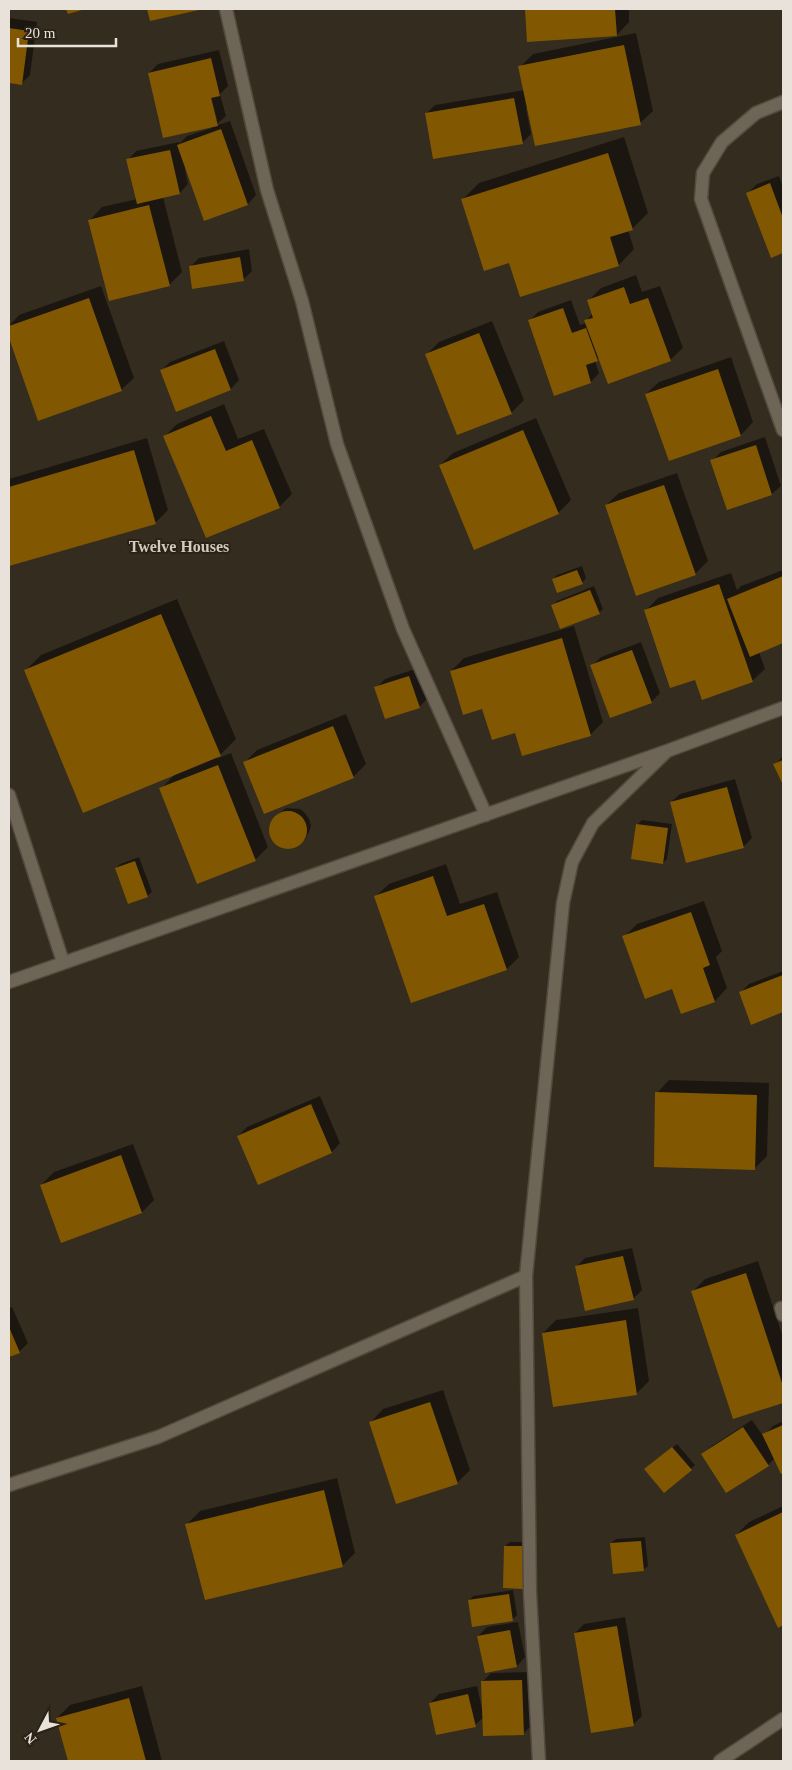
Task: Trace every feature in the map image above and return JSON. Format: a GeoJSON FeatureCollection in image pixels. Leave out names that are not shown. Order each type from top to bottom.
{"type":"FeatureCollection","features":[{"type":"Feature","properties":{"kind":"street"},"geometry":{"type":"LineString","coordinates":[[226,9],[267,190],[302,301],[337,444],[403,629],[486,815]]}},
{"type":"Feature","properties":{"kind":"street"},"geometry":{"type":"LineString","coordinates":[[783,102],[756,113],[722,142],[703,173],[701,198],[783,430]]}},
{"type":"Feature","properties":{"kind":"street"},"geometry":{"type":"LineString","coordinates":[[9,982],[667,751],[783,708]]}},
{"type":"Feature","properties":{"kind":"street"},"geometry":{"type":"LineString","coordinates":[[539,1761],[530,1593],[526,1276],[563,903],[572,862],[593,823],[667,751]]}},
{"type":"Feature","properties":{"kind":"street"},"geometry":{"type":"LineString","coordinates":[[9,796],[63,962]]}},
{"type":"Feature","properties":{"kind":"street"},"geometry":{"type":"LineString","coordinates":[[9,1485],[158,1437],[526,1276]]}},
{"type":"Feature","properties":{"kind":"street"},"geometry":{"type":"LineString","coordinates":[[720,1761],[783,1719]]}},
{"type":"Feature","properties":{"kind":"building"},"geometry":{"type":"Polygon","coordinates":[[[66,9],[85,9],[68,14],[66,9]]]}},
{"type":"Feature","properties":{"kind":"building"},"geometry":{"type":"Polygon","coordinates":[[[147,9],[199,9],[199,10],[150,21],[147,9]]]}},
{"type":"Feature","properties":{"kind":"building"},"geometry":{"type":"Polygon","coordinates":[[[525,9],[615,9],[617,36],[527,42],[525,9]]]}},
{"type":"Feature","properties":{"kind":"building"},"geometry":{"type":"Polygon","coordinates":[[[9,28],[29,31],[22,85],[9,83],[9,28]]]}},
{"type":"Feature","properties":{"kind":"building"},"geometry":{"type":"Polygon","coordinates":[[[624,45],[641,125],[535,146],[518,66],[624,45]]]}},
{"type":"Feature","properties":{"kind":"building"},"geometry":{"type":"Polygon","coordinates":[[[211,58],[220,96],[211,98],[218,126],[163,138],[148,73],[211,58]]]}},
{"type":"Feature","properties":{"kind":"building"},"geometry":{"type":"Polygon","coordinates":[[[514,98],[523,144],[433,159],[425,113],[514,98]]]}},
{"type":"Feature","properties":{"kind":"building"},"geometry":{"type":"Polygon","coordinates":[[[221,129],[248,205],[204,221],[177,145],[221,129]]]}},
{"type":"Feature","properties":{"kind":"building"},"geometry":{"type":"Polygon","coordinates":[[[170,150],[180,194],[137,204],[126,159],[170,150]]]}},
{"type":"Feature","properties":{"kind":"building"},"geometry":{"type":"Polygon","coordinates":[[[608,153],[633,230],[610,237],[619,266],[520,297],[509,263],[484,271],[461,199],[608,153]]]}},
{"type":"Feature","properties":{"kind":"building"},"geometry":{"type":"Polygon","coordinates":[[[770,183],[783,218],[783,253],[771,258],[746,193],[770,183]]]}},
{"type":"Feature","properties":{"kind":"building"},"geometry":{"type":"Polygon","coordinates":[[[149,205],[170,286],[109,301],[88,220],[149,205]]]}},
{"type":"Feature","properties":{"kind":"building"},"geometry":{"type":"Polygon","coordinates":[[[240,257],[244,281],[192,289],[189,266],[240,257]]]}},
{"type":"Feature","properties":{"kind":"building"},"geometry":{"type":"Polygon","coordinates":[[[624,287],[630,304],[648,298],[671,361],[608,384],[584,320],[593,318],[587,300],[624,287]]]}},
{"type":"Feature","properties":{"kind":"building"},"geometry":{"type":"Polygon","coordinates":[[[89,298],[122,391],[38,421],[9,338],[9,326],[89,298]]]}},
{"type":"Feature","properties":{"kind":"building"},"geometry":{"type":"Polygon","coordinates":[[[563,308],[572,333],[586,328],[598,361],[586,365],[591,383],[554,396],[528,320],[563,308]]]}},
{"type":"Feature","properties":{"kind":"building"},"geometry":{"type":"Polygon","coordinates":[[[479,333],[512,414],[457,435],[425,354],[479,333]]]}},
{"type":"Feature","properties":{"kind":"building"},"geometry":{"type":"Polygon","coordinates":[[[215,349],[231,390],[176,412],[160,370],[215,349]]]}},
{"type":"Feature","properties":{"kind":"building"},"geometry":{"type":"Polygon","coordinates":[[[718,369],[741,436],[669,461],[645,394],[718,369]]]}},
{"type":"Feature","properties":{"kind":"building"},"geometry":{"type":"Polygon","coordinates":[[[211,416],[226,451],[252,440],[280,508],[206,538],[163,436],[211,416]]]}},
{"type":"Feature","properties":{"kind":"building"},"geometry":{"type":"Polygon","coordinates":[[[523,430],[559,514],[474,550],[439,465],[523,430]]]}},
{"type":"Feature","properties":{"kind":"building"},"geometry":{"type":"Polygon","coordinates":[[[756,445],[772,495],[727,510],[710,460],[756,445]]]}},
{"type":"Feature","properties":{"kind":"building"},"geometry":{"type":"Polygon","coordinates":[[[134,450],[156,524],[9,566],[9,487],[134,450]]]}},
{"type":"Feature","properties":{"kind":"building"},"geometry":{"type":"Polygon","coordinates":[[[664,485],[696,575],[636,596],[605,505],[664,485]]]}},
{"type":"Feature","properties":{"kind":"building"},"geometry":{"type":"Polygon","coordinates":[[[577,570],[583,584],[557,593],[552,579],[577,570]]]}},
{"type":"Feature","properties":{"kind":"building"},"geometry":{"type":"Polygon","coordinates":[[[783,576],[783,643],[750,657],[727,599],[783,576]]]}},
{"type":"Feature","properties":{"kind":"building"},"geometry":{"type":"Polygon","coordinates":[[[719,584],[753,682],[702,700],[695,680],[670,688],[644,610],[719,584]]]}},
{"type":"Feature","properties":{"kind":"building"},"geometry":{"type":"Polygon","coordinates":[[[590,590],[600,614],[560,629],[551,605],[590,590]]]}},
{"type":"Feature","properties":{"kind":"building"},"geometry":{"type":"Polygon","coordinates":[[[161,614],[221,756],[83,813],[24,670],[161,614]]]}},
{"type":"Feature","properties":{"kind":"building"},"geometry":{"type":"Polygon","coordinates":[[[562,638],[591,736],[522,756],[515,733],[492,740],[482,709],[463,715],[450,671],[562,638]]]}},
{"type":"Feature","properties":{"kind":"building"},"geometry":{"type":"Polygon","coordinates":[[[632,650],[652,703],[610,718],[590,665],[632,650]]]}},
{"type":"Feature","properties":{"kind":"building"},"geometry":{"type":"Polygon","coordinates":[[[409,676],[420,708],[385,719],[374,687],[409,676]]]}},
{"type":"Feature","properties":{"kind":"building"},"geometry":{"type":"Polygon","coordinates":[[[333,726],[354,778],[264,814],[243,762],[333,726]]]}},
{"type":"Feature","properties":{"kind":"building"},"geometry":{"type":"Polygon","coordinates":[[[783,760],[783,785],[773,764],[783,760]]]}},
{"type":"Feature","properties":{"kind":"building"},"geometry":{"type":"Polygon","coordinates":[[[218,765],[256,861],[197,884],[159,788],[218,765]]]}},
{"type":"Feature","properties":{"kind":"building"},"geometry":{"type":"Polygon","coordinates":[[[727,787],[744,848],[686,863],[670,802],[727,787]]]}},
{"type":"Feature","properties":{"kind":"building"},"geometry":{"type":"Polygon","coordinates":[[[288,811],[295,812],[301,817],[306,823],[306,837],[301,843],[295,848],[288,849],[281,848],[275,843],[270,837],[269,830],[270,823],[275,817],[281,812],[288,811]]]}},
{"type":"Feature","properties":{"kind":"building"},"geometry":{"type":"Polygon","coordinates":[[[636,824],[668,828],[663,864],[631,859],[636,824]]]}},
{"type":"Feature","properties":{"kind":"building"},"geometry":{"type":"Polygon","coordinates":[[[135,861],[148,897],[128,904],[115,868],[135,861]]]}},
{"type":"Feature","properties":{"kind":"building"},"geometry":{"type":"Polygon","coordinates":[[[433,876],[447,916],[484,904],[507,970],[411,1003],[374,896],[433,876]]]}},
{"type":"Feature","properties":{"kind":"building"},"geometry":{"type":"Polygon","coordinates":[[[691,912],[710,965],[703,968],[715,1002],[681,1014],[672,989],[645,999],[622,936],[691,912]]]}},
{"type":"Feature","properties":{"kind":"building"},"geometry":{"type":"Polygon","coordinates":[[[783,975],[783,1012],[751,1025],[739,992],[783,975]]]}},
{"type":"Feature","properties":{"kind":"building"},"geometry":{"type":"Polygon","coordinates":[[[655,1092],[757,1095],[755,1170],[654,1167],[655,1092]]]}},
{"type":"Feature","properties":{"kind":"building"},"geometry":{"type":"Polygon","coordinates":[[[311,1104],[332,1153],[258,1185],[237,1136],[311,1104]]]}},
{"type":"Feature","properties":{"kind":"building"},"geometry":{"type":"Polygon","coordinates":[[[121,1155],[142,1213],[61,1243],[40,1185],[121,1155]]]}},
{"type":"Feature","properties":{"kind":"building"},"geometry":{"type":"Polygon","coordinates":[[[623,1256],[634,1300],[585,1311],[575,1266],[623,1256]]]}},
{"type":"Feature","properties":{"kind":"building"},"geometry":{"type":"Polygon","coordinates":[[[746,1273],[783,1386],[783,1403],[733,1419],[691,1291],[746,1273]]]}},
{"type":"Feature","properties":{"kind":"building"},"geometry":{"type":"Polygon","coordinates":[[[626,1320],[637,1395],[553,1407],[542,1333],[626,1320]]]}},
{"type":"Feature","properties":{"kind":"building"},"geometry":{"type":"Polygon","coordinates":[[[9,1327],[20,1353],[9,1357],[9,1327]]]}},
{"type":"Feature","properties":{"kind":"building"},"geometry":{"type":"Polygon","coordinates":[[[430,1402],[458,1484],[396,1504],[369,1422],[430,1402]]]}},
{"type":"Feature","properties":{"kind":"building"},"geometry":{"type":"Polygon","coordinates":[[[783,1425],[783,1473],[781,1474],[762,1434],[783,1425]]]}},
{"type":"Feature","properties":{"kind":"building"},"geometry":{"type":"Polygon","coordinates":[[[743,1427],[769,1466],[726,1493],[701,1454],[743,1427]]]}},
{"type":"Feature","properties":{"kind":"building"},"geometry":{"type":"Polygon","coordinates":[[[672,1447],[692,1470],[664,1493],[644,1469],[672,1447]]]}},
{"type":"Feature","properties":{"kind":"building"},"geometry":{"type":"Polygon","coordinates":[[[324,1490],[343,1567],[205,1600],[185,1524],[324,1490]]]}},
{"type":"Feature","properties":{"kind":"building"},"geometry":{"type":"Polygon","coordinates":[[[783,1512],[783,1625],[778,1628],[735,1535],[783,1512]]]}},
{"type":"Feature","properties":{"kind":"building"},"geometry":{"type":"Polygon","coordinates":[[[641,1541],[644,1571],[613,1574],[610,1543],[641,1541]]]}},
{"type":"Feature","properties":{"kind":"building"},"geometry":{"type":"Polygon","coordinates":[[[504,1546],[524,1546],[523,1589],[503,1588],[504,1546]]]}},
{"type":"Feature","properties":{"kind":"building"},"geometry":{"type":"Polygon","coordinates":[[[509,1594],[513,1621],[472,1627],[468,1600],[509,1594]]]}},
{"type":"Feature","properties":{"kind":"building"},"geometry":{"type":"Polygon","coordinates":[[[617,1626],[634,1726],[591,1733],[574,1633],[617,1626]]]}},
{"type":"Feature","properties":{"kind":"building"},"geometry":{"type":"Polygon","coordinates":[[[510,1630],[517,1667],[485,1673],[477,1636],[510,1630]]]}},
{"type":"Feature","properties":{"kind":"building"},"geometry":{"type":"Polygon","coordinates":[[[522,1680],[524,1735],[483,1736],[481,1681],[522,1680]]]}},
{"type":"Feature","properties":{"kind":"building"},"geometry":{"type":"Polygon","coordinates":[[[468,1694],[476,1727],[436,1735],[429,1703],[468,1694]]]}},
{"type":"Feature","properties":{"kind":"building"},"geometry":{"type":"Polygon","coordinates":[[[129,1698],[146,1761],[68,1761],[56,1718],[129,1698]]]}},
{"type":"Feature","properties":{"kind":"district","name":"Twelve Houses"},"geometry":{"type":"Point","coordinates":[179,546]}}]}
